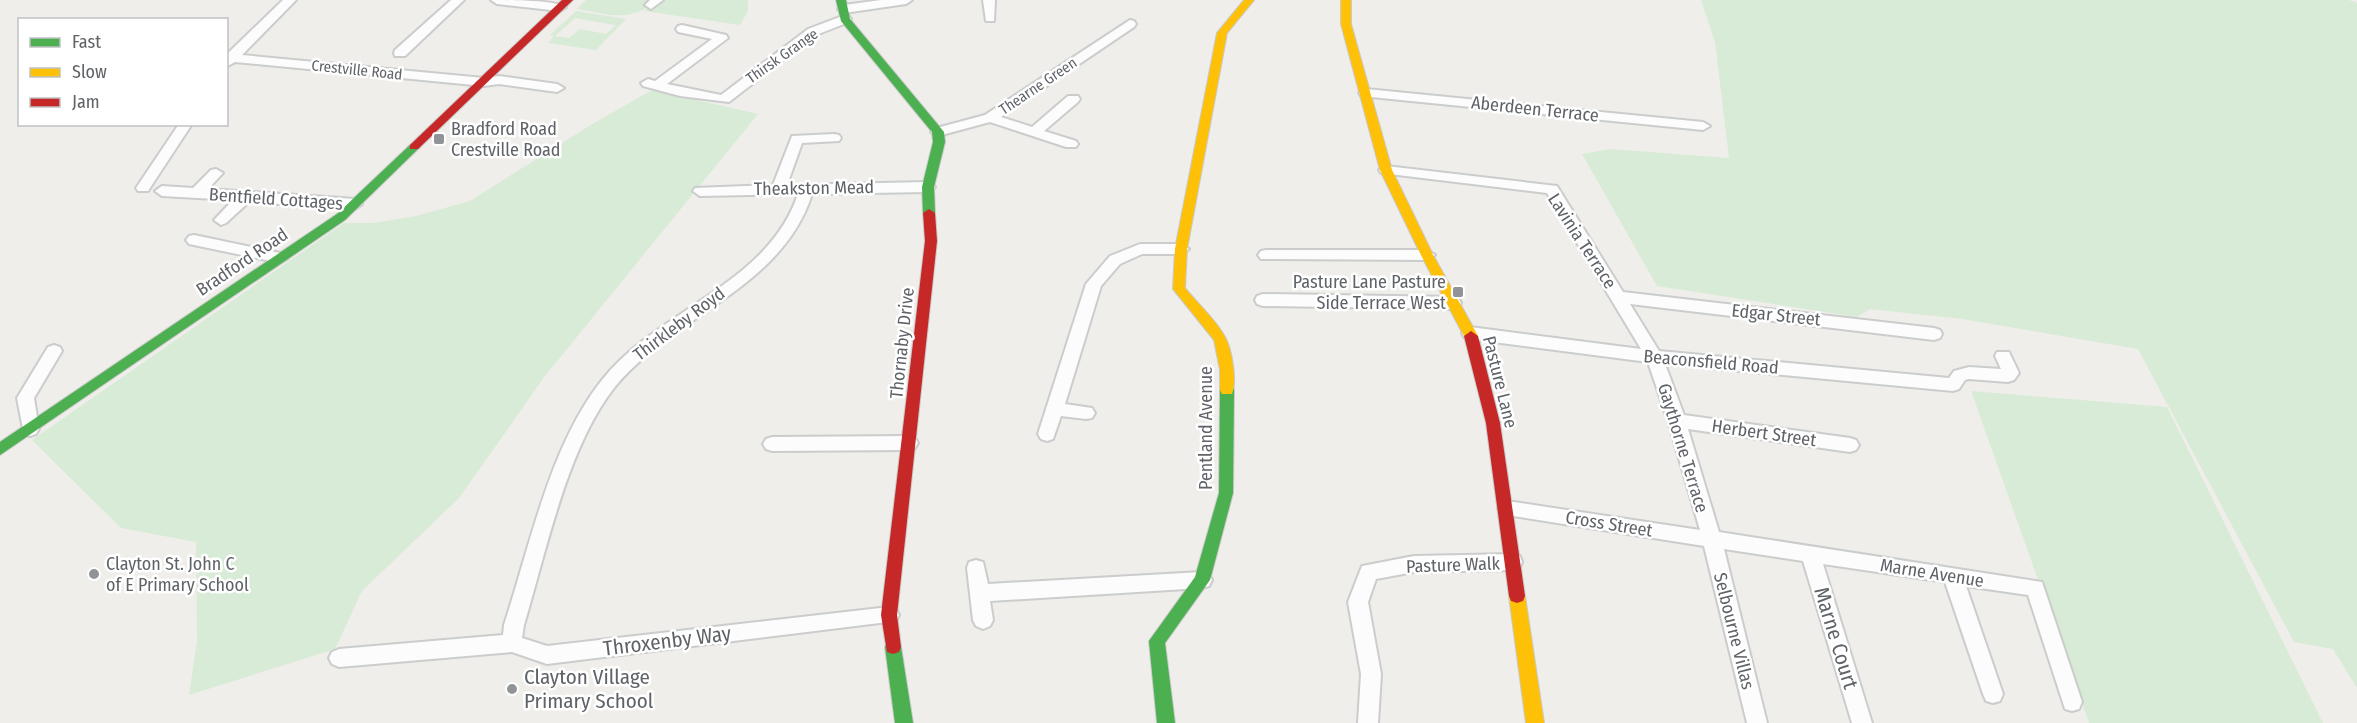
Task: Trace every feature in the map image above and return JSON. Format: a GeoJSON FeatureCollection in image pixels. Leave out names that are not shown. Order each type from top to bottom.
{"type":"FeatureCollection","features":[{"type":"Feature","properties":{"kind":"street"},"geometry":{"type":"LineString","coordinates":[[229,61],[290,0]]}},
{"type":"Feature","properties":{"kind":"street"},"geometry":{"type":"LineString","coordinates":[[400,53],[458,0]]}},
{"type":"Feature","properties":{"kind":"street"},"geometry":{"type":"LineString","coordinates":[[498,0],[564,3]]}},
{"type":"Feature","properties":{"kind":"street","name":"Thirsk Grange"},"geometry":{"type":"LineString","coordinates":[[682,29],[722,38],[653,84],[680,92],[724,99],[843,9],[906,0]]}},
{"type":"Feature","properties":{"kind":"street"},"geometry":{"type":"LineString","coordinates":[[989,0],[990,18]]}},
{"type":"Feature","properties":{"kind":"street","name":"Pentland Avenue"},"geometry":{"type":"LineString","coordinates":[[1166,723],[1157,641],[1202,580],[1226,493],[1227,370],[1220,339],[1179,289],[1181,249],[1222,33],[1249,0]]}},
{"type":"Feature","properties":{"kind":"street","name":"Pasture Lane"},"geometry":{"type":"LineString","coordinates":[[1346,0],[1346,24],[1386,170],[1427,255],[1470,333],[1493,423],[1507,508],[1534,723]]}},
{"type":"Feature","properties":{"kind":"street","name":"Bradford Road"},"geometry":{"type":"LineString","coordinates":[[0,449],[341,217],[564,3]]}},
{"type":"Feature","properties":{"kind":"street"},"geometry":{"type":"LineString","coordinates":[[843,9],[938,132]]}},
{"type":"Feature","properties":{"kind":"street","name":"Thearne Green"},"geometry":{"type":"LineString","coordinates":[[938,132],[990,118],[1130,24]]}},
{"type":"Feature","properties":{"kind":"street","name":"Crestville Road"},"geometry":{"type":"LineString","coordinates":[[229,61],[484,82]]}},
{"type":"Feature","properties":{"kind":"street"},"geometry":{"type":"LineString","coordinates":[[484,82],[499,80],[557,88]]}},
{"type":"Feature","properties":{"kind":"street","name":"Aberdeen Terrace"},"geometry":{"type":"LineString","coordinates":[[1366,93],[1703,126]]}},
{"type":"Feature","properties":{"kind":"street"},"geometry":{"type":"LineString","coordinates":[[1035,132],[1073,99]]}},
{"type":"Feature","properties":{"kind":"street"},"geometry":{"type":"LineString","coordinates":[[990,118],[1071,144]]}},
{"type":"Feature","properties":{"kind":"street"},"geometry":{"type":"LineString","coordinates":[[142,188],[185,126]]}},
{"type":"Feature","properties":{"kind":"street","name":"Thornaby Drive"},"geometry":{"type":"LineString","coordinates":[[904,723],[888,615],[931,241],[928,187],[939,142],[938,132]]}},
{"type":"Feature","properties":{"kind":"street"},"geometry":{"type":"LineString","coordinates":[[779,188],[796,139],[834,138]]}},
{"type":"Feature","properties":{"kind":"street","name":"Lavinia Terrace"},"geometry":{"type":"LineString","coordinates":[[1386,170],[1552,189],[1654,357]]}},
{"type":"Feature","properties":{"kind":"street","name":"Bentfield Cottages"},"geometry":{"type":"LineString","coordinates":[[196,194],[216,173]]}},
{"type":"Feature","properties":{"kind":"street","name":"Theakston Mead"},"geometry":{"type":"LineString","coordinates":[[700,191],[928,187]]}},
{"type":"Feature","properties":{"kind":"street","name":"Thirkleby Royd"},"geometry":{"type":"LineString","coordinates":[[512,643],[514,625],[567,455],[591,410],[621,369],[660,334],[715,298],[771,252],[794,221],[807,188]]}},
{"type":"Feature","properties":{"kind":"street","name":"Bentfield Cottages"},"geometry":{"type":"LineString","coordinates":[[162,191],[355,204]]}},
{"type":"Feature","properties":{"kind":"street"},"geometry":{"type":"LineString","coordinates":[[221,220],[246,196]]}},
{"type":"Feature","properties":{"kind":"street"},"geometry":{"type":"LineString","coordinates":[[194,240],[280,258]]}},
{"type":"Feature","properties":{"kind":"street"},"geometry":{"type":"LineString","coordinates":[[1047,434],[1094,284],[1115,260],[1140,249],[1181,249]]}},
{"type":"Feature","properties":{"kind":"street"},"geometry":{"type":"LineString","coordinates":[[1266,255],[1427,255]]}},
{"type":"Feature","properties":{"kind":"street","name":"Edgar Street"},"geometry":{"type":"LineString","coordinates":[[1618,297],[1934,334]]}},
{"type":"Feature","properties":{"kind":"street"},"geometry":{"type":"LineString","coordinates":[[1263,300],[1453,303]]}},
{"type":"Feature","properties":{"kind":"street","name":"Beaconsfield Road"},"geometry":{"type":"LineString","coordinates":[[1470,333],[1654,357],[1953,385],[1960,375],[1969,372],[2008,376],[2011,373],[2003,356]]}},
{"type":"Feature","properties":{"kind":"street"},"geometry":{"type":"LineString","coordinates":[[30,429],[25,398],[54,351]]}},
{"type":"Feature","properties":{"kind":"street","name":"Gaythorne Terrace"},"geometry":{"type":"LineString","coordinates":[[1654,357],[1677,421],[1712,539]]}},
{"type":"Feature","properties":{"kind":"street"},"geometry":{"type":"LineString","coordinates":[[1055,409],[1086,414]]}},
{"type":"Feature","properties":{"kind":"street","name":"Herbert Street"},"geometry":{"type":"LineString","coordinates":[[1677,421],[1850,445]]}},
{"type":"Feature","properties":{"kind":"street"},"geometry":{"type":"LineString","coordinates":[[772,444],[909,443]]}},
{"type":"Feature","properties":{"kind":"street","name":"Cross Street"},"geometry":{"type":"LineString","coordinates":[[1507,508],[1712,539]]}},
{"type":"Feature","properties":{"kind":"street","name":"Marne Avenue"},"geometry":{"type":"LineString","coordinates":[[1712,539],[2035,588],[2072,702]]}},
{"type":"Feature","properties":{"kind":"street","name":"Selbourne Villas"},"geometry":{"type":"LineString","coordinates":[[1712,539],[1757,723]]}},
{"type":"Feature","properties":{"kind":"street","name":"Marne Court"},"geometry":{"type":"LineString","coordinates":[[1810,553],[1862,723]]}},
{"type":"Feature","properties":{"kind":"street","name":"Pasture Walk"},"geometry":{"type":"LineString","coordinates":[[1368,723],[1371,674],[1358,602],[1369,572],[1414,564],[1513,562]]}},
{"type":"Feature","properties":{"kind":"street"},"geometry":{"type":"LineString","coordinates":[[976,568],[983,620]]}},
{"type":"Feature","properties":{"kind":"street"},"geometry":{"type":"LineString","coordinates":[[1953,577],[1993,694]]}},
{"type":"Feature","properties":{"kind":"street"},"geometry":{"type":"LineString","coordinates":[[980,593],[1202,580]]}},
{"type":"Feature","properties":{"kind":"street","name":"Throxenby Way"},"geometry":{"type":"LineString","coordinates":[[339,658],[512,643],[547,655],[888,615]]}},
{"type":"Feature","properties":{"kind":"green space"},"geometry":{"type":"Polygon","coordinates":[[[586,0],[648,0],[648,7],[639,12],[621,15],[577,9],[586,0]]]}},
{"type":"Feature","properties":{"kind":"green space"},"geometry":{"type":"Polygon","coordinates":[[[662,0],[748,0],[748,11],[740,25],[644,11],[662,0]]]}},
{"type":"Feature","properties":{"kind":"green space"},"geometry":{"type":"Polygon","coordinates":[[[1701,0],[2349,0],[2357,3],[2357,688],[2333,649],[2294,642],[2138,349],[1962,319],[1870,309],[1857,317],[1657,286],[1582,154],[1610,149],[1729,158],[1715,42],[1701,0]]]}},
{"type":"Feature","properties":{"kind":"green space"},"geometry":{"type":"Polygon","coordinates":[[[576,11],[626,19],[596,50],[548,43],[554,36],[550,35],[576,11]],[[575,18],[555,36],[569,38],[580,29],[606,34],[615,25],[575,18]]]}},
{"type":"Feature","properties":{"kind":"green space"},"geometry":{"type":"Polygon","coordinates":[[[652,90],[758,114],[545,376],[459,498],[362,591],[335,649],[189,695],[197,641],[196,542],[121,528],[32,440],[344,223],[373,223],[416,216],[470,201],[589,126],[652,90]]]}},
{"type":"Feature","properties":{"kind":"green space"},"geometry":{"type":"Polygon","coordinates":[[[1971,391],[2167,407],[2323,723],[2089,723],[1971,391]]]}},
{"type":"Feature","properties":{"kind":"traffic: fast"},"geometry":{"type":"LineString","coordinates":[[841,0],[845,19],[938,132],[939,142],[928,187],[929,213]]}},
{"type":"Feature","properties":{"kind":"traffic: fast"},"geometry":{"type":"LineString","coordinates":[[0,449],[341,217],[414,147]]}},
{"type":"Feature","properties":{"kind":"traffic: fast"},"geometry":{"type":"LineString","coordinates":[[1166,723],[1157,641],[1202,580],[1226,493],[1227,390]]}},
{"type":"Feature","properties":{"kind":"traffic: fast"},"geometry":{"type":"LineString","coordinates":[[893,647],[904,723]]}},
{"type":"Feature","properties":{"kind":"traffic: slow"},"geometry":{"type":"LineString","coordinates":[[1227,390],[1227,370],[1220,339],[1179,289],[1181,249],[1222,33],[1249,0]]}},
{"type":"Feature","properties":{"kind":"traffic: slow"},"geometry":{"type":"LineString","coordinates":[[1346,0],[1346,24],[1386,170],[1427,255],[1471,336]]}},
{"type":"Feature","properties":{"kind":"traffic: slow"},"geometry":{"type":"LineString","coordinates":[[1517,596],[1535,723]]}},
{"type":"Feature","properties":{"kind":"traffic: jam"},"geometry":{"type":"LineString","coordinates":[[414,147],[568,0]]}},
{"type":"Feature","properties":{"kind":"traffic: jam"},"geometry":{"type":"LineString","coordinates":[[893,647],[889,615],[931,241],[929,213]]}},
{"type":"Feature","properties":{"kind":"traffic: jam"},"geometry":{"type":"LineString","coordinates":[[1471,336],[1493,423],[1517,596]]}},
{"type":"Feature","properties":{"kind":"place","name":"Bradford Road Crestville Road"},"geometry":{"type":"Point","coordinates":[439,139]}},
{"type":"Feature","properties":{"kind":"place","name":"Pasture Lane Pasture Side Terrace West"},"geometry":{"type":"Point","coordinates":[1458,292]}},
{"type":"Feature","properties":{"kind":"place","name":"Clayton St. John C of E Primary School"},"geometry":{"type":"Point","coordinates":[94,574]}},
{"type":"Feature","properties":{"kind":"place","name":"Clayton Village Primary School"},"geometry":{"type":"Point","coordinates":[512,689]}}]}
